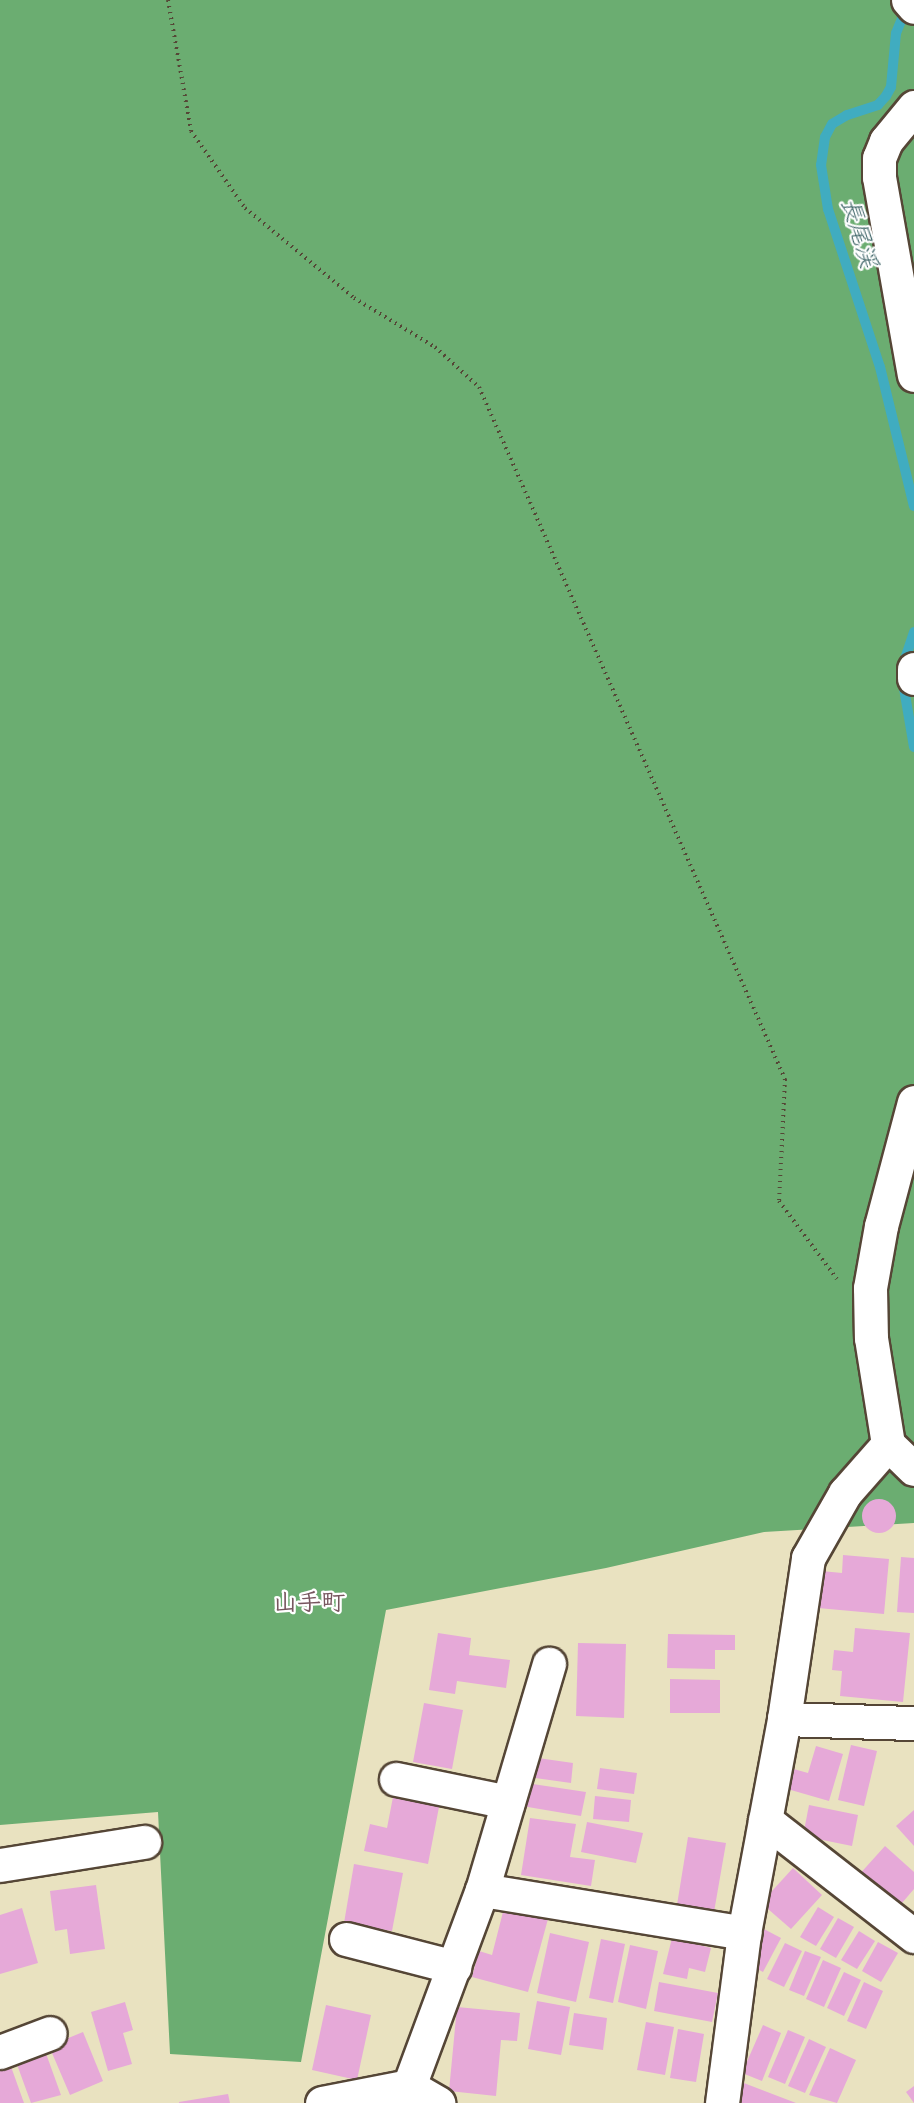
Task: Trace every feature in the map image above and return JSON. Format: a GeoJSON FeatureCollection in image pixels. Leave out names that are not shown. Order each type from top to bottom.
{"type":"FeatureCollection","features":[{"type":"Feature","properties":{"kind":"street"},"geometry":{"type":"LineString","coordinates":[[908,0],[914,7]]}},
{"type":"Feature","properties":{"kind":"street"},"geometry":{"type":"LineString","coordinates":[[914,107],[886,141],[879,158],[879,177],[914,375]]}},
{"type":"Feature","properties":{"kind":"street"},"geometry":{"type":"LineString","coordinates":[[914,669],[914,678]]}},
{"type":"Feature","properties":{"kind":"street"},"geometry":{"type":"LineString","coordinates":[[914,1102],[881,1226],[870,1288],[871,1338],[888,1444],[914,1469]]}},
{"type":"Feature","properties":{"kind":"street"},"geometry":{"type":"LineString","coordinates":[[722,2103],[744,1933],[784,1719],[808,1558],[845,1493],[888,1444]]}},
{"type":"Feature","properties":{"kind":"street"},"geometry":{"type":"LineString","coordinates":[[409,2086],[482,1890],[549,1664]]}},
{"type":"Feature","properties":{"kind":"street"},"geometry":{"type":"LineString","coordinates":[[784,1719],[914,1723]]}},
{"type":"Feature","properties":{"kind":"street"},"geometry":{"type":"LineString","coordinates":[[396,1779],[508,1802]]}},
{"type":"Feature","properties":{"kind":"street"},"geometry":{"type":"LineString","coordinates":[[765,1820],[914,1936]]}},
{"type":"Feature","properties":{"kind":"street"},"geometry":{"type":"LineString","coordinates":[[0,1865],[144,1842]]}},
{"type":"Feature","properties":{"kind":"street"},"geometry":{"type":"LineString","coordinates":[[482,1890],[744,1933]]}},
{"type":"Feature","properties":{"kind":"street"},"geometry":{"type":"LineString","coordinates":[[346,1939],[453,1967]]}},
{"type":"Feature","properties":{"kind":"street"},"geometry":{"type":"LineString","coordinates":[[0,2052],[50,2033]]}},
{"type":"Feature","properties":{"kind":"street"},"geometry":{"type":"LineString","coordinates":[[322,2103],[409,2086],[439,2103]]}},
{"type":"Feature","properties":{"kind":"path"},"geometry":{"type":"LineString","coordinates":[[168,0],[191,130],[244,208],[354,297],[435,347],[479,387],[785,1079],[779,1201],[832,1278],[870,1288]]}},
{"type":"Feature","properties":{"kind":"green space"},"geometry":{"type":"Polygon","coordinates":[[[0,0],[914,0],[914,1523],[764,1532],[606,1568],[386,1610],[301,2062],[170,2054],[158,1812],[0,1825],[0,0]]]}},
{"type":"Feature","properties":{"kind":"building"},"geometry":{"type":"Polygon","coordinates":[[[879,1499],[891,1504],[896,1516],[891,1528],[879,1533],[867,1528],[862,1516],[867,1504],[879,1499]]]}},
{"type":"Feature","properties":{"kind":"building"},"geometry":{"type":"Polygon","coordinates":[[[843,1555],[889,1559],[884,1614],[807,1607],[811,1570],[842,1573],[843,1555]]]}},
{"type":"Feature","properties":{"kind":"building"},"geometry":{"type":"Polygon","coordinates":[[[901,1557],[914,1558],[914,1613],[897,1612],[901,1557]]]}},
{"type":"Feature","properties":{"kind":"building"},"geometry":{"type":"Polygon","coordinates":[[[855,1628],[910,1633],[903,1702],[840,1696],[842,1671],[832,1670],[834,1650],[853,1652],[855,1628]]]}},
{"type":"Feature","properties":{"kind":"building"},"geometry":{"type":"Polygon","coordinates":[[[438,1633],[471,1638],[469,1655],[510,1660],[506,1688],[457,1681],[455,1694],[429,1690],[438,1633]]]}},
{"type":"Feature","properties":{"kind":"building"},"geometry":{"type":"Polygon","coordinates":[[[668,1634],[735,1635],[735,1650],[715,1650],[715,1669],[667,1668],[668,1634]]]}},
{"type":"Feature","properties":{"kind":"building"},"geometry":{"type":"Polygon","coordinates":[[[578,1643],[626,1644],[624,1718],[576,1716],[578,1643]]]}},
{"type":"Feature","properties":{"kind":"building"},"geometry":{"type":"Polygon","coordinates":[[[670,1679],[720,1680],[720,1713],[670,1713],[670,1679]]]}},
{"type":"Feature","properties":{"kind":"building"},"geometry":{"type":"Polygon","coordinates":[[[424,1703],[463,1710],[452,1769],[413,1762],[424,1703]]]}},
{"type":"Feature","properties":{"kind":"building"},"geometry":{"type":"Polygon","coordinates":[[[851,1745],[877,1751],[864,1806],[838,1800],[851,1745]]]}},
{"type":"Feature","properties":{"kind":"building"},"geometry":{"type":"Polygon","coordinates":[[[816,1746],[843,1754],[829,1801],[784,1788],[790,1768],[808,1773],[816,1746]]]}},
{"type":"Feature","properties":{"kind":"building"},"geometry":{"type":"Polygon","coordinates":[[[531,1757],[573,1763],[571,1783],[528,1777],[531,1757]]]}},
{"type":"Feature","properties":{"kind":"building"},"geometry":{"type":"Polygon","coordinates":[[[600,1768],[637,1773],[634,1794],[597,1789],[600,1768]]]}},
{"type":"Feature","properties":{"kind":"building"},"geometry":{"type":"Polygon","coordinates":[[[526,1783],[586,1792],[581,1816],[522,1806],[526,1783]]]}},
{"type":"Feature","properties":{"kind":"building"},"geometry":{"type":"Polygon","coordinates":[[[595,1796],[631,1800],[629,1822],[593,1819],[595,1796]]]}},
{"type":"Feature","properties":{"kind":"building"},"geometry":{"type":"Polygon","coordinates":[[[393,1797],[439,1807],[428,1864],[364,1851],[370,1824],[387,1828],[393,1797]]]}},
{"type":"Feature","properties":{"kind":"building"},"geometry":{"type":"Polygon","coordinates":[[[809,1805],[858,1815],[852,1846],[803,1836],[809,1805]]]}},
{"type":"Feature","properties":{"kind":"building"},"geometry":{"type":"Polygon","coordinates":[[[914,1810],[914,1846],[896,1826],[914,1810]]]}},
{"type":"Feature","properties":{"kind":"building"},"geometry":{"type":"Polygon","coordinates":[[[530,1818],[576,1824],[570,1857],[595,1860],[591,1886],[521,1875],[530,1818]]]}},
{"type":"Feature","properties":{"kind":"building"},"geometry":{"type":"Polygon","coordinates":[[[587,1822],[643,1833],[636,1863],[581,1852],[587,1822]]]}},
{"type":"Feature","properties":{"kind":"building"},"geometry":{"type":"Polygon","coordinates":[[[688,1837],[726,1843],[714,1912],[677,1905],[688,1837]]]}},
{"type":"Feature","properties":{"kind":"building"},"geometry":{"type":"Polygon","coordinates":[[[885,1846],[914,1872],[914,1889],[896,1910],[857,1877],[885,1846]]]}},
{"type":"Feature","properties":{"kind":"building"},"geometry":{"type":"Polygon","coordinates":[[[354,1864],[403,1873],[392,1931],[344,1923],[354,1864]]]}},
{"type":"Feature","properties":{"kind":"building"},"geometry":{"type":"Polygon","coordinates":[[[793,1868],[822,1895],[791,1929],[761,1903],[793,1868]]]}},
{"type":"Feature","properties":{"kind":"building"},"geometry":{"type":"Polygon","coordinates":[[[96,1885],[105,1949],[70,1954],[67,1929],[55,1931],[50,1891],[96,1885]]]}},
{"type":"Feature","properties":{"kind":"building"},"geometry":{"type":"Polygon","coordinates":[[[818,1907],[834,1917],[816,1946],[800,1937],[818,1907]]]}},
{"type":"Feature","properties":{"kind":"building"},"geometry":{"type":"Polygon","coordinates":[[[22,1908],[38,1963],[0,1974],[0,1915],[22,1908]]]}},
{"type":"Feature","properties":{"kind":"building"},"geometry":{"type":"Polygon","coordinates":[[[504,1908],[548,1919],[528,1992],[472,1977],[479,1951],[492,1955],[504,1908]]]}},
{"type":"Feature","properties":{"kind":"building"},"geometry":{"type":"Polygon","coordinates":[[[838,1918],[854,1927],[836,1958],[820,1949],[838,1918]]]}},
{"type":"Feature","properties":{"kind":"building"},"geometry":{"type":"Polygon","coordinates":[[[760,1927],[781,1938],[763,1972],[743,1961],[760,1927]]]}},
{"type":"Feature","properties":{"kind":"building"},"geometry":{"type":"Polygon","coordinates":[[[859,1931],[875,1941],[857,1969],[841,1960],[859,1931]]]}},
{"type":"Feature","properties":{"kind":"building"},"geometry":{"type":"Polygon","coordinates":[[[550,1933],[589,1942],[576,2002],[537,1993],[550,1933]]]}},
{"type":"Feature","properties":{"kind":"building"},"geometry":{"type":"Polygon","coordinates":[[[672,1938],[711,1948],[705,1972],[689,1968],[687,1979],[663,1974],[672,1938]]]}},
{"type":"Feature","properties":{"kind":"building"},"geometry":{"type":"Polygon","coordinates":[[[601,1939],[625,1944],[613,2003],[589,1998],[601,1939]]]}},
{"type":"Feature","properties":{"kind":"building"},"geometry":{"type":"Polygon","coordinates":[[[878,1942],[898,1953],[881,1982],[862,1971],[878,1942]]]}},
{"type":"Feature","properties":{"kind":"building"},"geometry":{"type":"Polygon","coordinates":[[[785,1943],[802,1951],[784,1987],[767,1979],[785,1943]]]}},
{"type":"Feature","properties":{"kind":"building"},"geometry":{"type":"Polygon","coordinates":[[[630,1945],[658,1951],[646,2009],[618,2002],[630,1945]]]}},
{"type":"Feature","properties":{"kind":"building"},"geometry":{"type":"Polygon","coordinates":[[[805,1951],[821,1957],[804,1996],[789,1990],[805,1951]]]}},
{"type":"Feature","properties":{"kind":"building"},"geometry":{"type":"Polygon","coordinates":[[[823,1960],[841,1968],[824,2007],[806,1999],[823,1960]]]}},
{"type":"Feature","properties":{"kind":"building"},"geometry":{"type":"Polygon","coordinates":[[[844,1972],[861,1980],[844,2016],[827,2008],[844,1972]]]}},
{"type":"Feature","properties":{"kind":"building"},"geometry":{"type":"Polygon","coordinates":[[[659,1982],[718,1993],[712,2022],[654,2011],[659,1982]]]}},
{"type":"Feature","properties":{"kind":"building"},"geometry":{"type":"Polygon","coordinates":[[[864,1982],[883,1991],[866,2029],[847,2021],[864,1982]]]}},
{"type":"Feature","properties":{"kind":"building"},"geometry":{"type":"Polygon","coordinates":[[[537,2001],[570,2007],[561,2055],[528,2049],[537,2001]]]}},
{"type":"Feature","properties":{"kind":"building"},"geometry":{"type":"Polygon","coordinates":[[[125,2002],[133,2030],[123,2033],[132,2064],[108,2071],[91,2012],[125,2002]]]}},
{"type":"Feature","properties":{"kind":"building"},"geometry":{"type":"Polygon","coordinates":[[[326,2005],[371,2015],[357,2080],[312,2070],[326,2005]]]}},
{"type":"Feature","properties":{"kind":"building"},"geometry":{"type":"Polygon","coordinates":[[[457,2007],[520,2013],[517,2041],[501,2040],[496,2096],[449,2091],[457,2007]]]}},
{"type":"Feature","properties":{"kind":"building"},"geometry":{"type":"Polygon","coordinates":[[[574,2013],[607,2018],[603,2050],[569,2045],[574,2013]]]}},
{"type":"Feature","properties":{"kind":"building"},"geometry":{"type":"Polygon","coordinates":[[[646,2022],[674,2027],[665,2075],[637,2070],[646,2022]]]}},
{"type":"Feature","properties":{"kind":"building"},"geometry":{"type":"Polygon","coordinates":[[[763,2025],[781,2033],[762,2081],[742,2073],[763,2025]]]}},
{"type":"Feature","properties":{"kind":"building"},"geometry":{"type":"Polygon","coordinates":[[[678,2029],[704,2034],[696,2082],[670,2078],[678,2029]]]}},
{"type":"Feature","properties":{"kind":"building"},"geometry":{"type":"Polygon","coordinates":[[[788,2030],[805,2037],[785,2084],[768,2077],[788,2030]]]}},
{"type":"Feature","properties":{"kind":"building"},"geometry":{"type":"Polygon","coordinates":[[[83,2032],[103,2081],[70,2095],[49,2046],[83,2032]]]}},
{"type":"Feature","properties":{"kind":"building"},"geometry":{"type":"Polygon","coordinates":[[[809,2039],[826,2047],[805,2093],[788,2086],[809,2039]]]}},
{"type":"Feature","properties":{"kind":"building"},"geometry":{"type":"Polygon","coordinates":[[[44,2048],[61,2095],[31,2103],[15,2059],[44,2048]]]}},
{"type":"Feature","properties":{"kind":"building"},"geometry":{"type":"Polygon","coordinates":[[[830,2048],[856,2060],[837,2103],[809,2095],[830,2048]]]}},
{"type":"Feature","properties":{"kind":"building"},"geometry":{"type":"Polygon","coordinates":[[[9,2061],[24,2103],[0,2103],[0,2065],[9,2061]]]}},
{"type":"Feature","properties":{"kind":"building"},"geometry":{"type":"Polygon","coordinates":[[[736,2080],[796,2103],[727,2103],[736,2080]]]}},
{"type":"Feature","properties":{"kind":"building"},"geometry":{"type":"Polygon","coordinates":[[[914,2086],[914,2103],[906,2092],[914,2086]]]}},
{"type":"Feature","properties":{"kind":"building"},"geometry":{"type":"Polygon","coordinates":[[[228,2094],[230,2103],[179,2103],[179,2102],[228,2094]]]}},
{"type":"Feature","properties":{"kind":"waterway","name":"長尾渓"},"geometry":{"type":"LineString","coordinates":[[911,9],[903,16],[896,33],[891,87],[886,96],[878,105],[847,115],[832,124],[825,137],[821,165],[828,209],[880,367],[914,506]]}},
{"type":"Feature","properties":{"kind":"waterway","name":"長尾渓"},"geometry":{"type":"LineString","coordinates":[[914,632],[901,671],[914,747]]}},
{"type":"Feature","properties":{"kind":"district","name":"山手町"},"geometry":{"type":"Point","coordinates":[309,1603]}}]}
